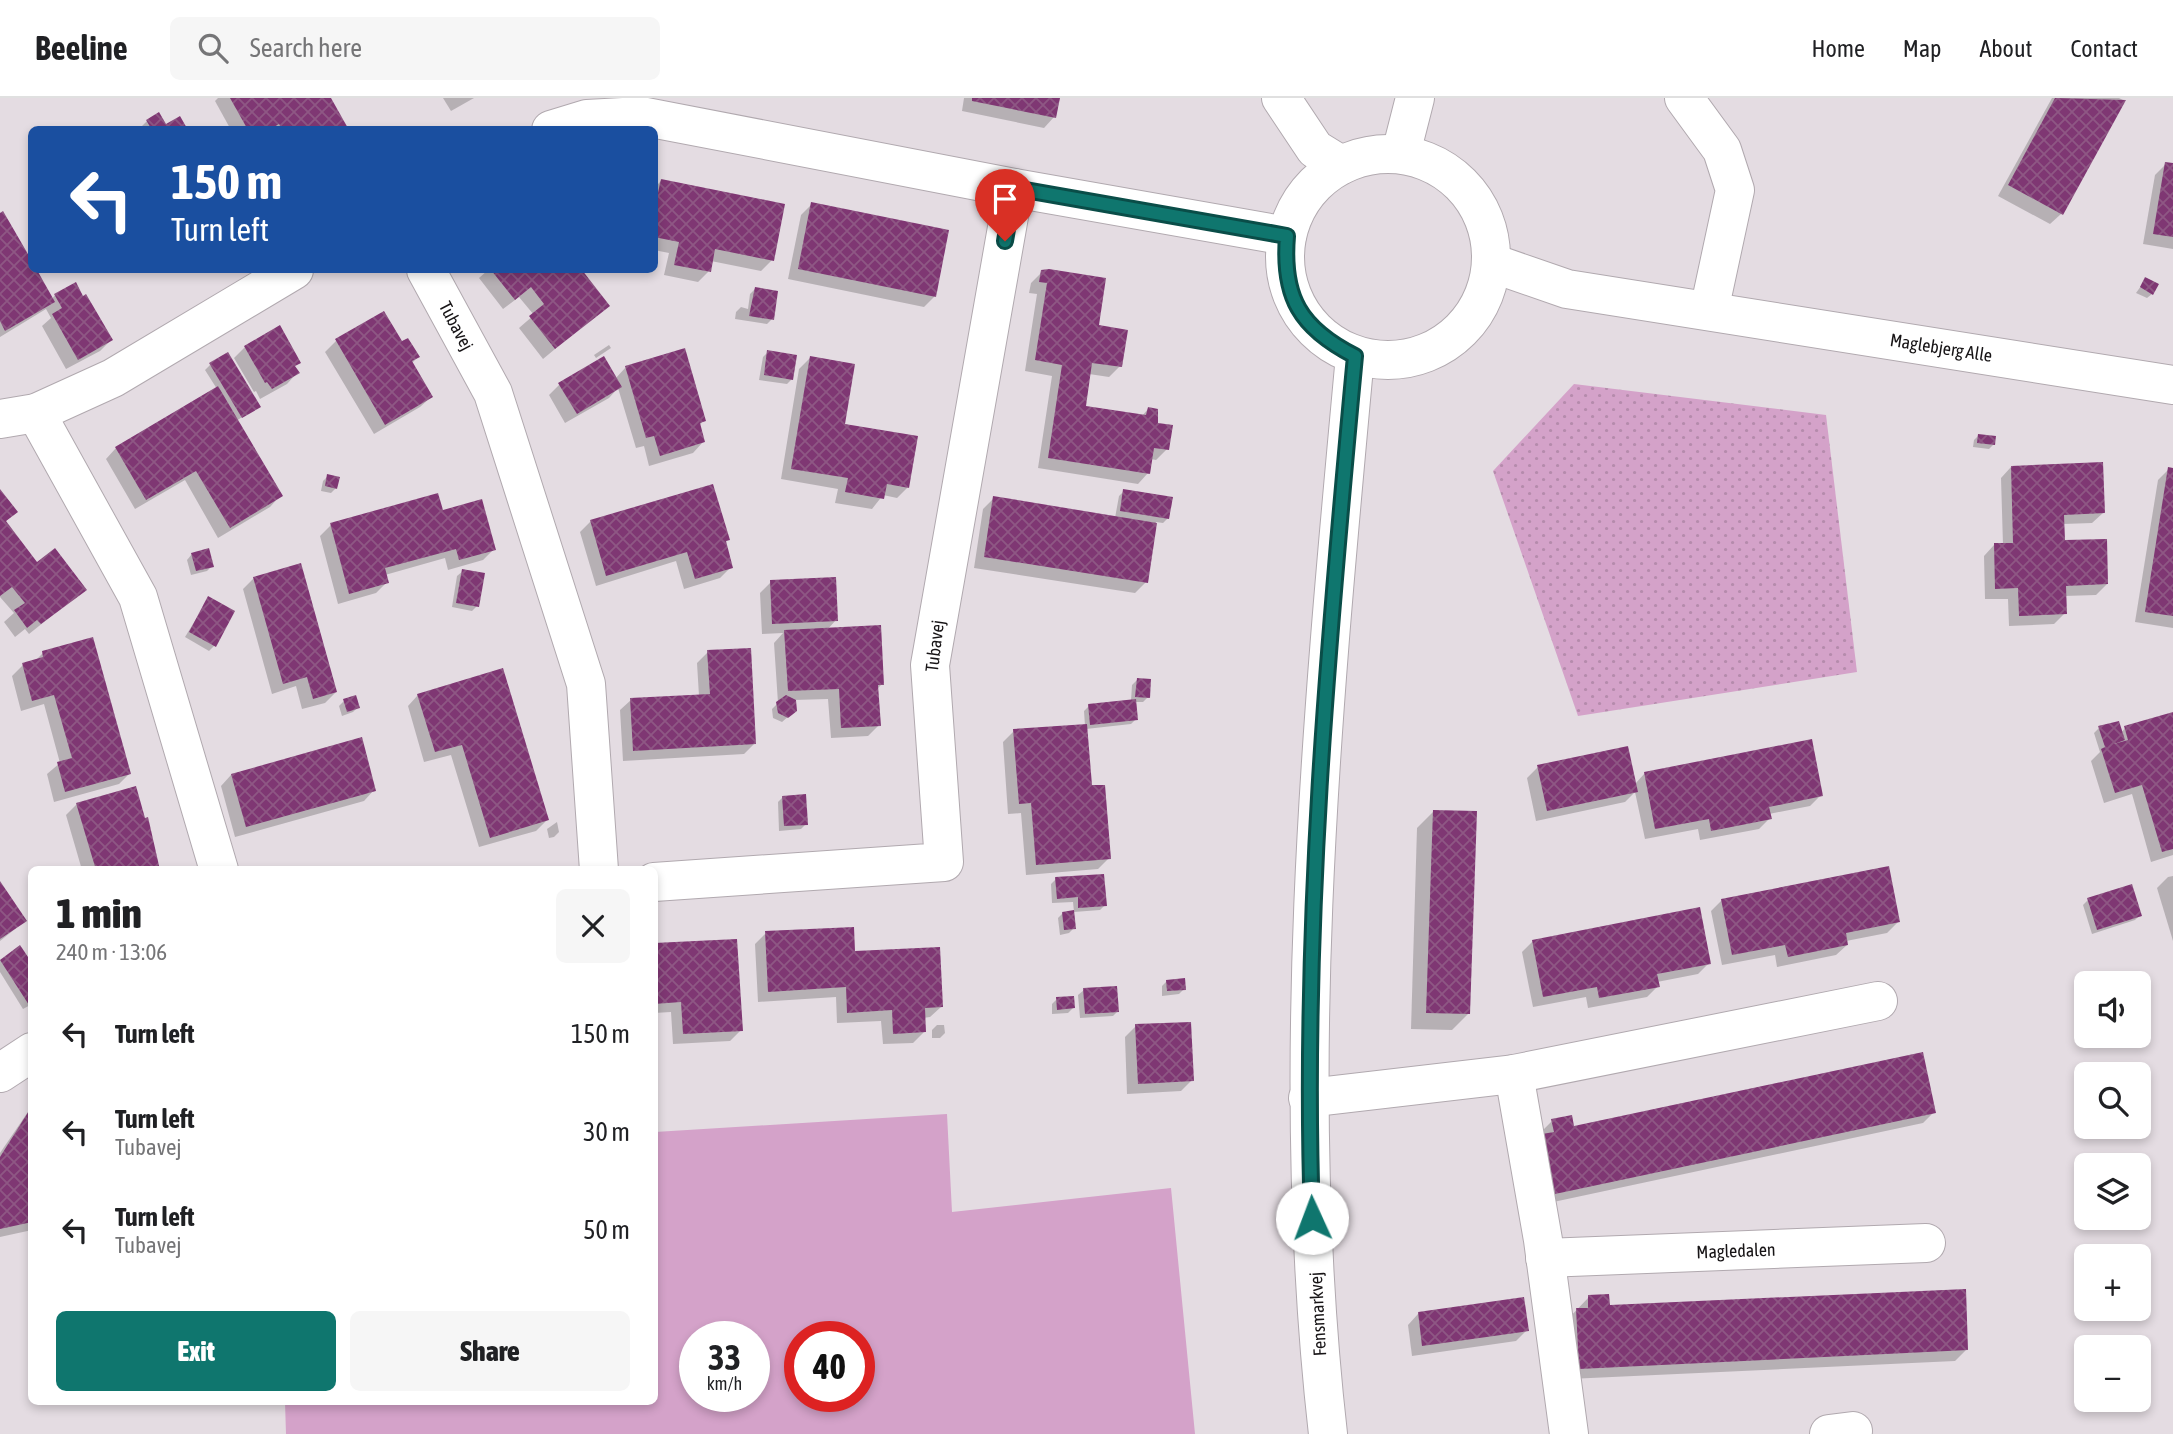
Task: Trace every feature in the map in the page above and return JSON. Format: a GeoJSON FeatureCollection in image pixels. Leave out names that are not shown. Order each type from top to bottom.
{"type":"FeatureCollection","features":[{"type":"Feature","properties":{"kind":"street"},"geometry":{"type":"LineString","coordinates":[[1281,98],[1315,149],[1341,165]]}},
{"type":"Feature","properties":{"kind":"street"},"geometry":{"type":"LineString","coordinates":[[1401,153],[1415,98]]}},
{"type":"Feature","properties":{"kind":"street"},"geometry":{"type":"LineString","coordinates":[[1684,98],[1722,150],[1735,190],[1709,311]]}},
{"type":"Feature","properties":{"kind":"street"},"geometry":{"type":"LineString","coordinates":[[564,126],[587,119],[641,116],[1014,188],[1287,236]]}},
{"type":"Feature","properties":{"kind":"street"},"geometry":{"type":"LineString","coordinates":[[1401,153],[1431,162],[1458,179],[1478,203],[1490,232],[1492,263],[1486,294],[1470,322],[1447,343],[1418,357],[1386,361],[1355,356],[1328,342],[1307,321],[1292,295],[1284,266],[1287,236],[1297,207],[1316,183],[1341,165],[1370,154],[1401,153]]}},
{"type":"Feature","properties":{"kind":"street","name":"Tubavej"},"geometry":{"type":"LineString","coordinates":[[658,882],[944,862],[930,665],[1014,188]]}},
{"type":"Feature","properties":{"kind":"street","name":"Maglebjerg Alle"},"geometry":{"type":"LineString","coordinates":[[1492,263],[1567,289],[2173,385]]}},
{"type":"Feature","properties":{"kind":"street"},"geometry":{"type":"LineString","coordinates":[[218,866],[138,597],[18,416],[113,378],[289,273]]}},
{"type":"Feature","properties":{"kind":"street","name":"Tubavej"},"geometry":{"type":"LineString","coordinates":[[428,273],[493,393],[586,684],[599,866]]}},
{"type":"Feature","properties":{"kind":"street","name":"Fensmarkvej"},"geometry":{"type":"LineString","coordinates":[[1328,1434],[1313,1231],[1308,1098],[1313,929],[1325,706],[1355,356]]}},
{"type":"Feature","properties":{"kind":"street"},"geometry":{"type":"LineString","coordinates":[[1308,1098],[1514,1074],[1878,1001]]}},
{"type":"Feature","properties":{"kind":"street"},"geometry":{"type":"LineString","coordinates":[[0,1073],[28,1055]]}},
{"type":"Feature","properties":{"kind":"street"},"geometry":{"type":"LineString","coordinates":[[1514,1074],[1545,1258],[1569,1434]]}},
{"type":"Feature","properties":{"kind":"street","name":"Magledalen"},"geometry":{"type":"LineString","coordinates":[[1545,1258],[1926,1243]]}},
{"type":"Feature","properties":{"kind":"shaded area"},"geometry":{"type":"Polygon","coordinates":[[[1574,384],[1826,415],[1857,672],[1578,716],[1493,471],[1574,384]]]}},
{"type":"Feature","properties":{"kind":"shaded area"},"geometry":{"type":"Polygon","coordinates":[[[947,1114],[952,1212],[1171,1188],[1195,1434],[286,1434],[285,1405],[658,1405],[658,1132],[947,1114]]]}},
{"type":"Feature","properties":{"kind":"building"},"geometry":{"type":"Polygon","coordinates":[[[230,98],[331,98],[347,126],[279,124],[246,126],[230,98]]]}},
{"type":"Feature","properties":{"kind":"building"},"geometry":{"type":"Polygon","coordinates":[[[972,98],[1060,98],[1056,118],[972,101],[972,98]]]}},
{"type":"Feature","properties":{"kind":"building"},"geometry":{"type":"Polygon","coordinates":[[[2055,98],[2126,100],[2063,215],[2008,185],[2055,98]]]}},
{"type":"Feature","properties":{"kind":"building"},"geometry":{"type":"Polygon","coordinates":[[[159,112],[166,124],[180,116],[186,126],[150,126],[146,120],[159,112]]]}},
{"type":"Feature","properties":{"kind":"building"},"geometry":{"type":"Polygon","coordinates":[[[2165,162],[2173,163],[2173,237],[2153,234],[2165,162]]]}},
{"type":"Feature","properties":{"kind":"building"},"geometry":{"type":"Polygon","coordinates":[[[661,179],[785,204],[774,261],[715,249],[711,272],[674,265],[679,242],[658,238],[658,193],[661,179]]]}},
{"type":"Feature","properties":{"kind":"building"},"geometry":{"type":"Polygon","coordinates":[[[811,202],[949,230],[936,297],[798,269],[811,202]]]}},
{"type":"Feature","properties":{"kind":"building"},"geometry":{"type":"Polygon","coordinates":[[[3,211],[28,254],[28,273],[39,273],[55,302],[5,331],[0,321],[0,213],[3,211]]]}},
{"type":"Feature","properties":{"kind":"building"},"geometry":{"type":"Polygon","coordinates":[[[1041,270],[1106,278],[1099,325],[1128,330],[1122,367],[1092,363],[1086,406],[1146,415],[1148,407],[1158,409],[1158,423],[1173,425],[1169,450],[1154,448],[1150,474],[1048,458],[1062,365],[1035,360],[1047,283],[1039,282],[1041,270]]]}},
{"type":"Feature","properties":{"kind":"building"},"geometry":{"type":"Polygon","coordinates":[[[493,273],[584,273],[610,306],[555,349],[529,316],[544,304],[531,287],[515,300],[493,273]]]}},
{"type":"Feature","properties":{"kind":"building"},"geometry":{"type":"Polygon","coordinates":[[[2145,277],[2159,284],[2153,295],[2140,287],[2145,277]]]}},
{"type":"Feature","properties":{"kind":"building"},"geometry":{"type":"Polygon","coordinates":[[[76,282],[113,340],[78,360],[52,314],[62,308],[54,294],[76,282]]]}},
{"type":"Feature","properties":{"kind":"building"},"geometry":{"type":"Polygon","coordinates":[[[755,287],[778,291],[774,320],[749,316],[755,287]]]}},
{"type":"Feature","properties":{"kind":"building"},"geometry":{"type":"Polygon","coordinates":[[[384,311],[402,341],[408,338],[420,357],[412,361],[433,397],[385,425],[335,339],[384,311]]]}},
{"type":"Feature","properties":{"kind":"building"},"geometry":{"type":"Polygon","coordinates":[[[280,325],[301,363],[295,366],[300,373],[272,389],[265,383],[244,346],[280,325]]]}},
{"type":"Feature","properties":{"kind":"building"},"geometry":{"type":"Polygon","coordinates":[[[685,348],[706,421],[700,423],[705,442],[660,456],[654,436],[646,438],[625,366],[685,348]]]}},
{"type":"Feature","properties":{"kind":"building"},"geometry":{"type":"Polygon","coordinates":[[[767,350],[797,355],[793,380],[764,375],[767,350]]]}},
{"type":"Feature","properties":{"kind":"building"},"geometry":{"type":"Polygon","coordinates":[[[228,352],[261,407],[242,418],[209,363],[228,352]]]}},
{"type":"Feature","properties":{"kind":"building"},"geometry":{"type":"Polygon","coordinates":[[[604,356],[622,387],[577,414],[558,383],[604,356]]]}},
{"type":"Feature","properties":{"kind":"building"},"geometry":{"type":"Polygon","coordinates":[[[810,356],[855,364],[845,424],[918,436],[909,488],[887,484],[884,499],[845,492],[848,478],[791,469],[810,356]]]}},
{"type":"Feature","properties":{"kind":"building"},"geometry":{"type":"Polygon","coordinates":[[[218,386],[283,496],[230,528],[196,471],[146,500],[115,447],[218,386]]]}},
{"type":"Feature","properties":{"kind":"building"},"geometry":{"type":"Polygon","coordinates":[[[1978,434],[1996,436],[1995,445],[1977,443],[1978,434]]]}},
{"type":"Feature","properties":{"kind":"building"},"geometry":{"type":"Polygon","coordinates":[[[2103,462],[2105,513],[2064,515],[2065,540],[2107,539],[2108,584],[2066,586],[2067,614],[2019,616],[2018,588],[1995,589],[1994,543],[2013,543],[2011,466],[2103,462]]]}},
{"type":"Feature","properties":{"kind":"building"},"geometry":{"type":"Polygon","coordinates":[[[2168,467],[2173,468],[2173,616],[2145,612],[2168,467]]]}},
{"type":"Feature","properties":{"kind":"building"},"geometry":{"type":"Polygon","coordinates":[[[327,474],[340,477],[337,489],[325,486],[327,474]]]}},
{"type":"Feature","properties":{"kind":"building"},"geometry":{"type":"Polygon","coordinates":[[[713,484],[730,540],[726,541],[733,568],[695,579],[687,552],[606,576],[590,520],[713,484]]]}},
{"type":"Feature","properties":{"kind":"building"},"geometry":{"type":"Polygon","coordinates":[[[0,489],[18,512],[6,521],[37,562],[55,548],[87,590],[41,624],[37,620],[27,628],[14,610],[25,603],[12,587],[0,596],[0,489]]]}},
{"type":"Feature","properties":{"kind":"building"},"geometry":{"type":"Polygon","coordinates":[[[1123,489],[1173,497],[1169,519],[1120,511],[1123,489]]]}},
{"type":"Feature","properties":{"kind":"building"},"geometry":{"type":"Polygon","coordinates":[[[438,493],[443,510],[482,499],[496,550],[459,560],[456,549],[385,568],[389,583],[349,594],[330,523],[438,493]]]}},
{"type":"Feature","properties":{"kind":"building"},"geometry":{"type":"Polygon","coordinates":[[[993,496],[1157,523],[1148,583],[984,557],[993,496]]]}},
{"type":"Feature","properties":{"kind":"building"},"geometry":{"type":"Polygon","coordinates":[[[209,548],[214,567],[196,571],[191,553],[209,548]]]}},
{"type":"Feature","properties":{"kind":"building"},"geometry":{"type":"Polygon","coordinates":[[[301,563],[337,692],[313,699],[307,677],[283,684],[253,577],[301,563]]]}},
{"type":"Feature","properties":{"kind":"building"},"geometry":{"type":"Polygon","coordinates":[[[462,569],[485,573],[479,607],[456,603],[462,569]]]}},
{"type":"Feature","properties":{"kind":"building"},"geometry":{"type":"Polygon","coordinates":[[[836,577],[838,621],[772,624],[770,580],[836,577]]]}},
{"type":"Feature","properties":{"kind":"building"},"geometry":{"type":"Polygon","coordinates":[[[208,596],[235,611],[216,647],[189,632],[208,596]]]}},
{"type":"Feature","properties":{"kind":"building"},"geometry":{"type":"Polygon","coordinates":[[[881,625],[884,685],[878,685],[881,726],[841,728],[839,689],[788,691],[784,630],[881,625]]]}},
{"type":"Feature","properties":{"kind":"building"},"geometry":{"type":"Polygon","coordinates":[[[93,637],[131,774],[65,792],[57,762],[72,758],[54,695],[32,701],[22,663],[43,657],[42,651],[93,637]]]}},
{"type":"Feature","properties":{"kind":"building"},"geometry":{"type":"Polygon","coordinates":[[[751,648],[756,744],[633,751],[630,698],[710,694],[707,650],[751,648]]]}},
{"type":"Feature","properties":{"kind":"building"},"geometry":{"type":"Polygon","coordinates":[[[503,668],[549,820],[490,838],[462,745],[435,752],[417,694],[503,668]]]}},
{"type":"Feature","properties":{"kind":"building"},"geometry":{"type":"Polygon","coordinates":[[[1137,678],[1151,679],[1150,698],[1135,697],[1137,678]]]}},
{"type":"Feature","properties":{"kind":"building"},"geometry":{"type":"Polygon","coordinates":[[[356,695],[360,708],[347,712],[343,699],[356,695]]]}},
{"type":"Feature","properties":{"kind":"building"},"geometry":{"type":"Polygon","coordinates":[[[786,695],[796,700],[797,711],[788,718],[778,713],[776,702],[786,695]]]}},
{"type":"Feature","properties":{"kind":"building"},"geometry":{"type":"Polygon","coordinates":[[[1136,699],[1138,720],[1090,725],[1088,704],[1136,699]]]}},
{"type":"Feature","properties":{"kind":"building"},"geometry":{"type":"Polygon","coordinates":[[[2173,712],[2173,849],[2162,852],[2142,785],[2115,793],[2101,749],[2105,747],[2098,726],[2119,721],[2125,740],[2114,744],[2128,740],[2124,726],[2173,712]]]}},
{"type":"Feature","properties":{"kind":"building"},"geometry":{"type":"Polygon","coordinates":[[[1087,724],[1092,785],[1105,785],[1111,859],[1036,865],[1031,803],[1019,804],[1013,729],[1087,724]]]}},
{"type":"Feature","properties":{"kind":"building"},"geometry":{"type":"Polygon","coordinates":[[[362,737],[376,791],[246,827],[231,774],[362,737]]]}},
{"type":"Feature","properties":{"kind":"building"},"geometry":{"type":"Polygon","coordinates":[[[1812,739],[1823,796],[1769,807],[1772,819],[1711,831],[1709,819],[1655,829],[1644,772],[1812,739]]]}},
{"type":"Feature","properties":{"kind":"building"},"geometry":{"type":"Polygon","coordinates":[[[1628,746],[1638,792],[1547,811],[1537,765],[1628,746]]]}},
{"type":"Feature","properties":{"kind":"building"},"geometry":{"type":"Polygon","coordinates":[[[136,786],[145,818],[148,817],[159,866],[95,866],[76,803],[136,786]]]}},
{"type":"Feature","properties":{"kind":"building"},"geometry":{"type":"Polygon","coordinates":[[[806,794],[808,825],[784,826],[782,796],[806,794]]]}},
{"type":"Feature","properties":{"kind":"building"},"geometry":{"type":"Polygon","coordinates":[[[1433,810],[1477,811],[1470,1014],[1426,1013],[1433,810]]]}},
{"type":"Feature","properties":{"kind":"building"},"geometry":{"type":"Polygon","coordinates":[[[1889,866],[1900,922],[1846,933],[1848,945],[1788,957],[1785,945],[1732,955],[1721,899],[1889,866]]]}},
{"type":"Feature","properties":{"kind":"building"},"geometry":{"type":"Polygon","coordinates":[[[1104,874],[1107,906],[1078,908],[1078,897],[1057,899],[1055,877],[1104,874]]]}},
{"type":"Feature","properties":{"kind":"building"},"geometry":{"type":"Polygon","coordinates":[[[0,881],[27,921],[0,939],[0,881]]]}},
{"type":"Feature","properties":{"kind":"building"},"geometry":{"type":"Polygon","coordinates":[[[2132,884],[2142,916],[2097,930],[2087,898],[2132,884]]]}},
{"type":"Feature","properties":{"kind":"building"},"geometry":{"type":"Polygon","coordinates":[[[1700,907],[1711,964],[1657,974],[1660,987],[1599,998],[1597,987],[1543,997],[1532,940],[1700,907]]]}},
{"type":"Feature","properties":{"kind":"building"},"geometry":{"type":"Polygon","coordinates":[[[1074,910],[1076,929],[1064,930],[1062,912],[1074,910]]]}},
{"type":"Feature","properties":{"kind":"building"},"geometry":{"type":"Polygon","coordinates":[[[854,927],[855,951],[940,947],[943,1007],[925,1008],[926,1032],[893,1034],[892,1010],[847,1013],[846,987],[768,992],[765,931],[854,927]]]}},
{"type":"Feature","properties":{"kind":"building"},"geometry":{"type":"Polygon","coordinates":[[[737,939],[743,1031],[683,1034],[681,1002],[658,1004],[658,943],[737,939]]]}},
{"type":"Feature","properties":{"kind":"building"},"geometry":{"type":"Polygon","coordinates":[[[20,945],[28,957],[28,1003],[0,960],[20,945]]]}},
{"type":"Feature","properties":{"kind":"building"},"geometry":{"type":"Polygon","coordinates":[[[1185,978],[1186,990],[1167,991],[1166,980],[1185,978]]]}},
{"type":"Feature","properties":{"kind":"building"},"geometry":{"type":"Polygon","coordinates":[[[1117,986],[1119,1012],[1085,1014],[1083,988],[1117,986]]]}},
{"type":"Feature","properties":{"kind":"building"},"geometry":{"type":"Polygon","coordinates":[[[1074,996],[1075,1008],[1057,1010],[1056,997],[1074,996]]]}},
{"type":"Feature","properties":{"kind":"building"},"geometry":{"type":"Polygon","coordinates":[[[1191,1022],[1194,1081],[1138,1084],[1135,1024],[1191,1022]]]}},
{"type":"Feature","properties":{"kind":"building"},"geometry":{"type":"Polygon","coordinates":[[[1923,1052],[1936,1113],[1555,1194],[1542,1134],[1554,1132],[1551,1119],[1572,1115],[1574,1126],[1923,1052]]]}},
{"type":"Feature","properties":{"kind":"building"},"geometry":{"type":"Polygon","coordinates":[[[28,1112],[28,1223],[0,1229],[0,1157],[28,1112]]]}},
{"type":"Feature","properties":{"kind":"building"},"geometry":{"type":"Polygon","coordinates":[[[1966,1289],[1968,1350],[1579,1369],[1576,1308],[1588,1308],[1588,1295],[1609,1294],[1610,1305],[1966,1289]]]}},
{"type":"Feature","properties":{"kind":"building"},"geometry":{"type":"Polygon","coordinates":[[[1524,1297],[1529,1331],[1422,1346],[1418,1312],[1524,1297]]]}},
{"type":"Feature","properties":{"kind":"route"},"geometry":{"type":"LineString","coordinates":[[1005,241],[1014,188],[1287,236],[1284,266],[1292,295],[1307,321],[1328,342],[1355,356],[1325,706],[1313,929],[1308,1098],[1312,1218]]}}]}
